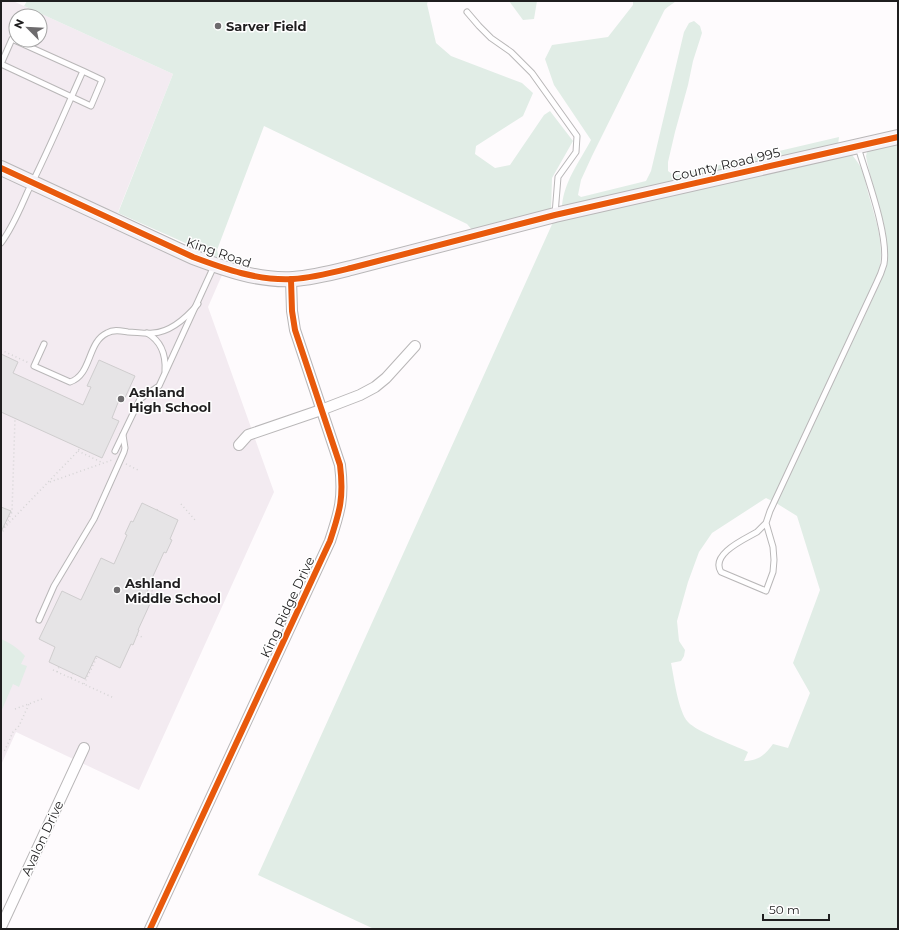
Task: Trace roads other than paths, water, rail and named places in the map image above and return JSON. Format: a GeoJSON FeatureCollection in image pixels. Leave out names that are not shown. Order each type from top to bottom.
{"type":"FeatureCollection","features":[{"type":"Feature","properties":{"kind":"street","name":"County Road 995"},"geometry":{"type":"LineString","coordinates":[[557,214],[898,136]]}},
{"type":"Feature","properties":{"kind":"street","name":"King Road"},"geometry":{"type":"LineString","coordinates":[[1,168],[193,257],[214,265],[262,277],[291,279],[319,276],[557,214]]}},
{"type":"Feature","properties":{"kind":"street","name":"King Ridge Drive"},"geometry":{"type":"LineString","coordinates":[[150,929],[330,541],[339,515],[342,500],[340,465],[295,330],[292,311],[291,279]]}},
{"type":"Feature","properties":{"kind":"street"},"geometry":{"type":"LineString","coordinates":[[240,445],[248,435],[321,410],[360,395],[375,387],[386,378],[415,346]]}},
{"type":"Feature","properties":{"kind":"street","name":"Avalon Drive"},"geometry":{"type":"LineString","coordinates":[[1,927],[84,748]]}},
{"type":"Feature","properties":{"kind":"lane"},"geometry":{"type":"LineString","coordinates":[[467,12],[483,30],[511,52],[532,72],[577,136],[576,152],[558,177],[557,214]]}},
{"type":"Feature","properties":{"kind":"lane"},"geometry":{"type":"LineString","coordinates":[[12,39],[83,71],[102,80],[91,106],[1,64],[12,39]]}},
{"type":"Feature","properties":{"kind":"lane"},"geometry":{"type":"LineString","coordinates":[[1,243],[10,229],[33,183],[83,71]]}},
{"type":"Feature","properties":{"kind":"lane"},"geometry":{"type":"LineString","coordinates":[[766,523],[773,548],[774,560],[773,572],[766,591],[721,572],[718,568],[719,560],[725,552],[744,538],[758,531],[766,523],[773,503],[884,264],[884,247],[880,226],[857,146]]}},
{"type":"Feature","properties":{"kind":"lane"},"geometry":{"type":"LineString","coordinates":[[115,451],[140,399],[159,386],[165,375],[198,304],[214,265]]}},
{"type":"Feature","properties":{"kind":"lane"},"geometry":{"type":"LineString","coordinates":[[44,344],[34,366],[70,382],[83,372],[97,341],[104,334],[114,330],[146,333],[161,332],[181,321],[198,304]]}},
{"type":"Feature","properties":{"kind":"lane"},"geometry":{"type":"LineString","coordinates":[[146,333],[152,336],[162,350],[165,375]]}},
{"type":"Feature","properties":{"kind":"lane"},"geometry":{"type":"LineString","coordinates":[[39,620],[54,586],[94,519],[124,452],[125,448],[123,435]]}},
{"type":"Feature","properties":{"kind":"place","name":"Sarver Field"},"geometry":{"type":"Point","coordinates":[218,26]}},
{"type":"Feature","properties":{"kind":"place","name":"Ashland High School"},"geometry":{"type":"Point","coordinates":[121,399]}},
{"type":"Feature","properties":{"kind":"place","name":"Ashland Middle School"},"geometry":{"type":"Point","coordinates":[117,590]}}]}
